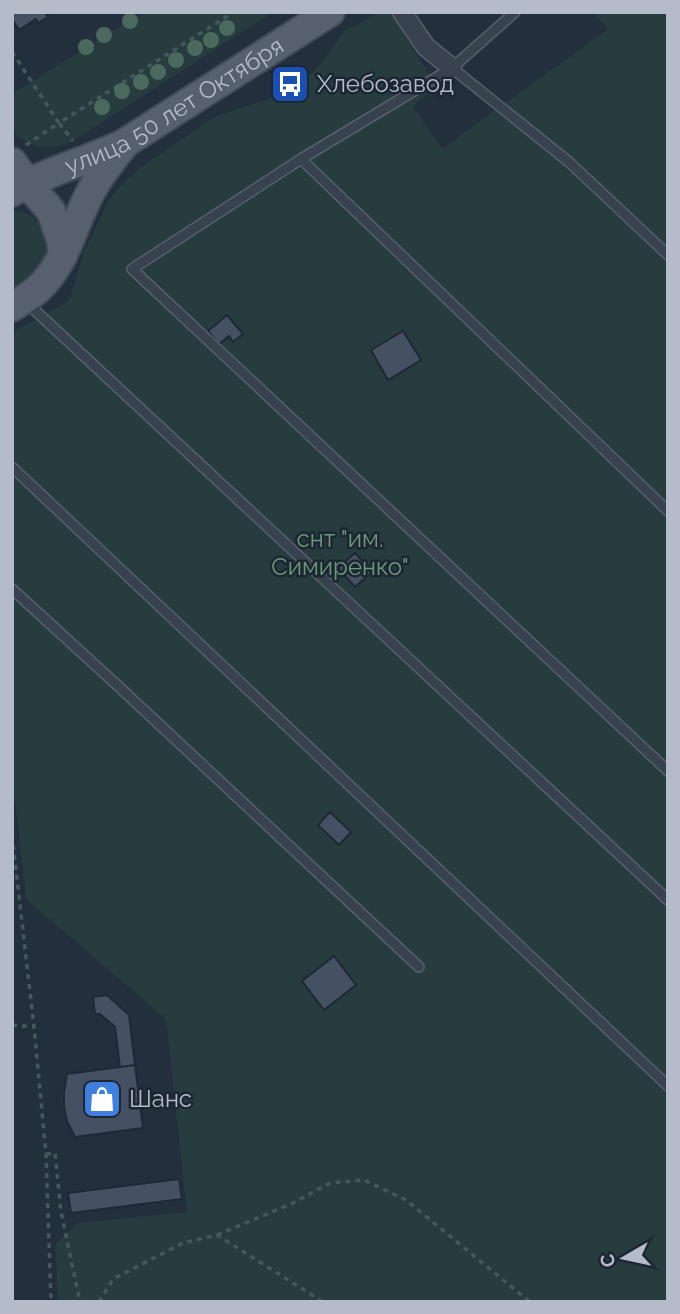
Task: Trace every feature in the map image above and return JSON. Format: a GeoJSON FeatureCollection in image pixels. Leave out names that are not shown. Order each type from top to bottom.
{"type":"FeatureCollection","features":[{"type":"Feature","properties":{"kind":"main road","name":"улица 50 лет Октября"},"geometry":{"type":"LineString","coordinates":[[16,184],[104,154],[125,143],[330,12]]}},
{"type":"Feature","properties":{"kind":"main road"},"geometry":{"type":"LineString","coordinates":[[18,303],[40,287],[50,275],[62,255],[89,194],[125,143]]}},
{"type":"Feature","properties":{"kind":"main road"},"geometry":{"type":"LineString","coordinates":[[16,184],[51,211],[61,240],[62,255]]}},
{"type":"Feature","properties":{"kind":"street"},"geometry":{"type":"LineString","coordinates":[[402,12],[426,47],[452,68]]}},
{"type":"Feature","properties":{"kind":"lane"},"geometry":{"type":"LineString","coordinates":[[516,12],[452,68],[301,159],[132,269],[668,771]]}},
{"type":"Feature","properties":{"kind":"lane"},"geometry":{"type":"LineString","coordinates":[[452,68],[569,162],[668,255]]}},
{"type":"Feature","properties":{"kind":"lane"},"geometry":{"type":"LineString","coordinates":[[301,159],[668,511]]}},
{"type":"Feature","properties":{"kind":"lane"},"geometry":{"type":"LineString","coordinates":[[18,303],[668,900]]}},
{"type":"Feature","properties":{"kind":"lane"},"geometry":{"type":"LineString","coordinates":[[12,467],[668,1086]]}},
{"type":"Feature","properties":{"kind":"lane"},"geometry":{"type":"LineString","coordinates":[[12,589],[419,967]]}},
{"type":"Feature","properties":{"kind":"path"},"geometry":{"type":"LineString","coordinates":[[12,52],[59,123],[234,12]]}},
{"type":"Feature","properties":{"kind":"path"},"geometry":{"type":"LineString","coordinates":[[12,835],[46,1154],[51,1302]]}},
{"type":"Feature","properties":{"kind":"path"},"geometry":{"type":"LineString","coordinates":[[12,1025],[34,1027]]}},
{"type":"Feature","properties":{"kind":"path"},"geometry":{"type":"LineString","coordinates":[[46,1154],[55,1153],[61,1212],[80,1302]]}},
{"type":"Feature","properties":{"kind":"path"},"geometry":{"type":"LineString","coordinates":[[99,1302],[113,1279],[183,1242],[217,1235],[293,1203],[330,1183],[364,1180],[406,1200],[530,1302]]}},
{"type":"Feature","properties":{"kind":"path"},"geometry":{"type":"LineString","coordinates":[[217,1235],[323,1302]]}},
{"type":"Feature","properties":{"kind":"green space"},"geometry":{"type":"Polygon","coordinates":[[[143,12],[273,12],[73,141],[45,147],[26,142],[16,134],[11,117],[12,96],[15,92],[143,12]]]}},
{"type":"Feature","properties":{"kind":"green space","name":"снт \"им. Симиренко\""},"geometry":{"type":"Polygon","coordinates":[[[381,12],[390,12],[437,86],[413,106],[442,149],[608,29],[593,12],[668,12],[668,1302],[58,1302],[55,1245],[78,1223],[187,1212],[166,1019],[26,899],[12,772],[12,333],[69,301],[84,252],[109,200],[125,181],[216,116],[281,95],[315,71],[345,31],[381,12]]]}},
{"type":"Feature","properties":{"kind":"green space"},"geometry":{"type":"Polygon","coordinates":[[[12,211],[23,212],[36,221],[45,235],[47,252],[40,271],[12,290],[12,211]]]}},
{"type":"Feature","properties":{"kind":"building"},"geometry":{"type":"Polygon","coordinates":[[[12,12],[45,12],[48,17],[38,23],[36,19],[19,30],[12,19],[12,12]]]}},
{"type":"Feature","properties":{"kind":"building"},"geometry":{"type":"Polygon","coordinates":[[[227,315],[243,334],[233,342],[229,336],[219,344],[208,331],[227,315]]]}},
{"type":"Feature","properties":{"kind":"building"},"geometry":{"type":"Polygon","coordinates":[[[403,331],[421,360],[388,380],[371,350],[403,331]]]}},
{"type":"Feature","properties":{"kind":"building"},"geometry":{"type":"Polygon","coordinates":[[[355,553],[372,572],[355,587],[338,568],[355,553]]]}},
{"type":"Feature","properties":{"kind":"building"},"geometry":{"type":"Polygon","coordinates":[[[330,812],[351,832],[339,845],[318,825],[330,812]]]}},
{"type":"Feature","properties":{"kind":"building"},"geometry":{"type":"Polygon","coordinates":[[[334,956],[356,985],[324,1010],[302,981],[334,956]]]}},
{"type":"Feature","properties":{"kind":"building"},"geometry":{"type":"Polygon","coordinates":[[[107,995],[129,1015],[135,1065],[120,1067],[115,1027],[100,1014],[95,1014],[93,997],[107,995]]]}},
{"type":"Feature","properties":{"kind":"building","name":"Шанс"},"geometry":{"type":"Polygon","coordinates":[[[135,1065],[143,1128],[75,1137],[64,1107],[67,1074],[135,1065]]]}},
{"type":"Feature","properties":{"kind":"building"},"geometry":{"type":"Polygon","coordinates":[[[179,1179],[182,1199],[71,1213],[68,1193],[179,1179]]]}},
{"type":"Feature","properties":{"kind":"place","name":"Хлебозавод"},"geometry":{"type":"Point","coordinates":[290,84]}},
{"type":"Feature","properties":{"kind":"place","name":"Шанс"},"geometry":{"type":"Point","coordinates":[102,1099]}}]}
